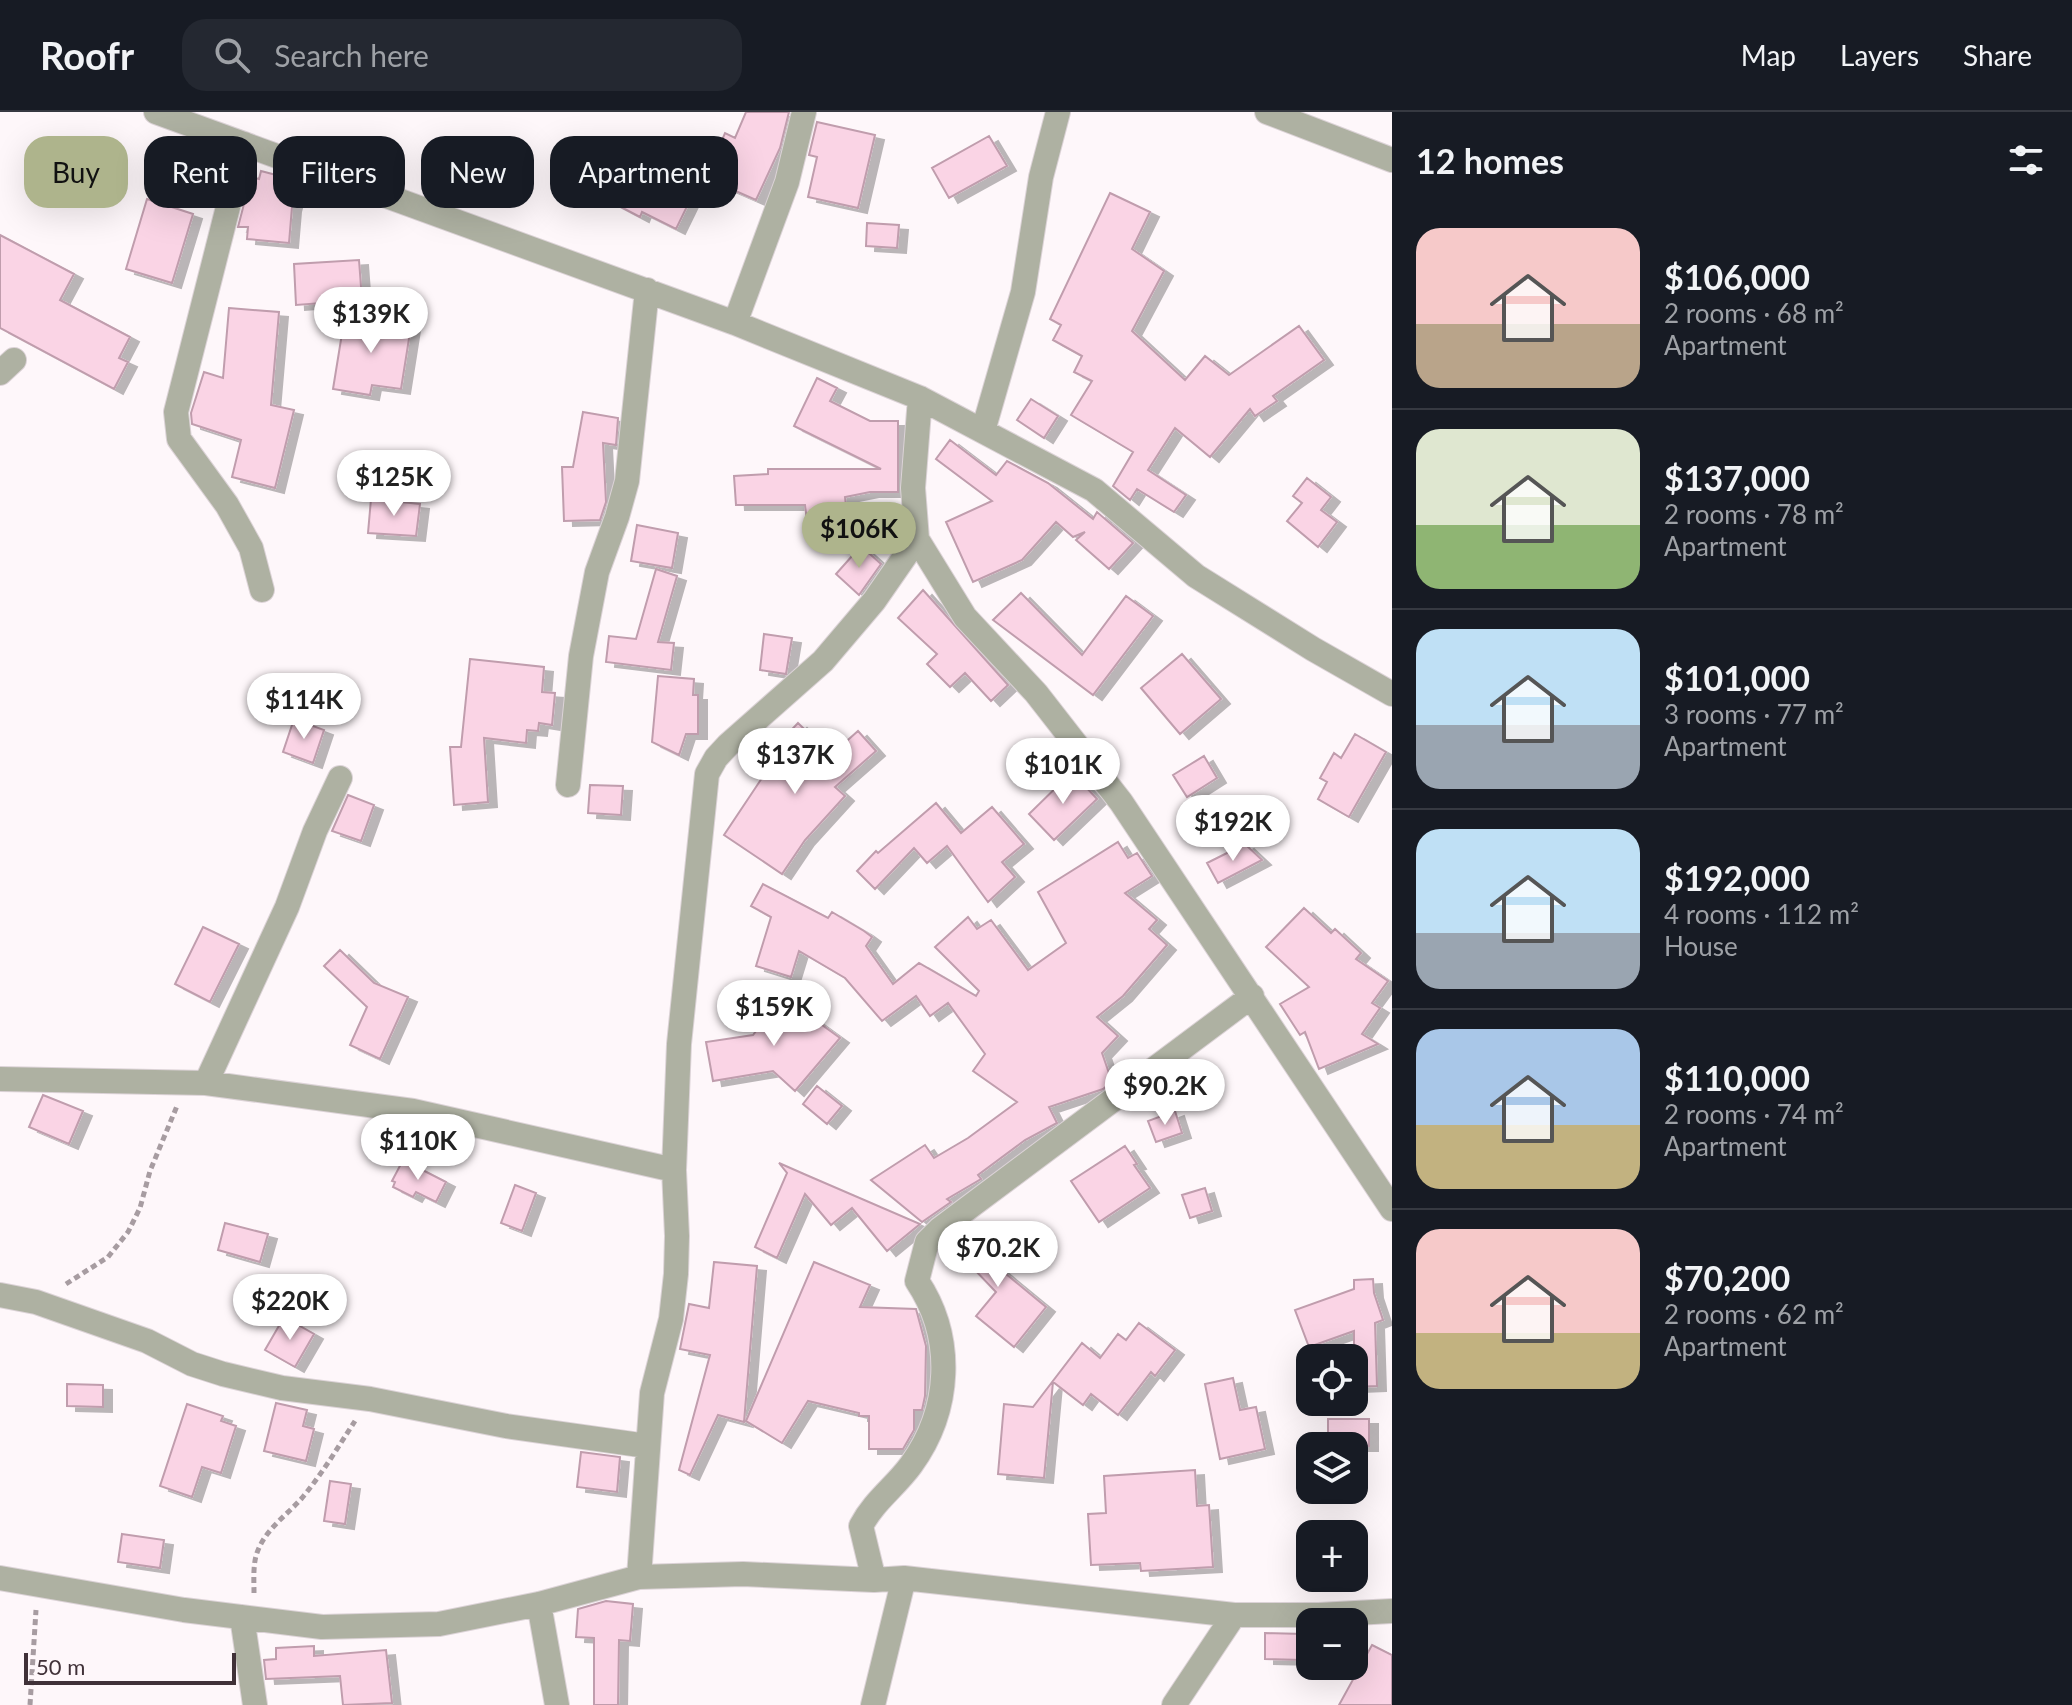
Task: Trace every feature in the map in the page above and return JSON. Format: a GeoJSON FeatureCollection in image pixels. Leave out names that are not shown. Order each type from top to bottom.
{"type":"FeatureCollection","features":[{"type":"Feature","properties":{"kind":"street"},"geometry":{"type":"LineString","coordinates":[[156,112],[222,136]]}},
{"type":"Feature","properties":{"kind":"street"},"geometry":{"type":"LineString","coordinates":[[735,323],[787,182],[804,112]]}},
{"type":"Feature","properties":{"kind":"street"},"geometry":{"type":"LineString","coordinates":[[983,431],[1023,292],[1041,177],[1058,112]]}},
{"type":"Feature","properties":{"kind":"street"},"geometry":{"type":"LineString","coordinates":[[1267,112],[1392,160]]}},
{"type":"Feature","properties":{"kind":"street"},"geometry":{"type":"LineString","coordinates":[[257,149],[735,323],[920,398],[1094,490],[1196,576],[1392,694]]}},
{"type":"Feature","properties":{"kind":"street"},"geometry":{"type":"LineString","coordinates":[[228,208],[176,412],[179,439],[227,505],[251,548],[262,590]]}},
{"type":"Feature","properties":{"kind":"street"},"geometry":{"type":"LineString","coordinates":[[568,785],[581,656],[595,586],[627,481],[647,290]]}},
{"type":"Feature","properties":{"kind":"street"},"geometry":{"type":"LineString","coordinates":[[920,398],[913,488],[917,539],[965,617],[1036,693],[1121,802],[1392,1209]]}},
{"type":"Feature","properties":{"kind":"street"},"geometry":{"type":"LineString","coordinates":[[639,1577],[652,1393],[671,1319],[676,1274],[674,1170],[679,1044],[707,774],[728,745],[823,661],[874,601],[917,539]]}},
{"type":"Feature","properties":{"kind":"street"},"geometry":{"type":"LineString","coordinates":[[197,1083],[287,907],[315,831],[340,778]]}},
{"type":"Feature","properties":{"kind":"street"},"geometry":{"type":"LineString","coordinates":[[874,1580],[861,1526],[869,1511],[910,1467],[932,1431],[941,1403],[943,1368],[937,1319],[917,1281],[927,1242],[940,1229],[1252,996]]}},
{"type":"Feature","properties":{"kind":"street"},"geometry":{"type":"LineString","coordinates":[[0,1079],[197,1083],[413,1111],[674,1170]]}},
{"type":"Feature","properties":{"kind":"street"},"geometry":{"type":"LineString","coordinates":[[0,1295],[36,1302],[147,1341],[192,1364],[282,1388],[370,1399],[506,1426],[647,1446]]}},
{"type":"Feature","properties":{"kind":"street"},"geometry":{"type":"LineString","coordinates":[[0,1578],[184,1610],[322,1627],[439,1624],[539,1604],[639,1577],[743,1574],[874,1580],[904,1578],[1234,1615],[1392,1611]]}},
{"type":"Feature","properties":{"kind":"street"},"geometry":{"type":"LineString","coordinates":[[873,1705],[904,1578]]}},
{"type":"Feature","properties":{"kind":"street"},"geometry":{"type":"LineString","coordinates":[[539,1604],[557,1705]]}},
{"type":"Feature","properties":{"kind":"street"},"geometry":{"type":"LineString","coordinates":[[1174,1705],[1234,1615]]}},
{"type":"Feature","properties":{"kind":"street"},"geometry":{"type":"LineString","coordinates":[[247,1618],[255,1705]]}},
{"type":"Feature","properties":{"kind":"path"},"geometry":{"type":"LineString","coordinates":[[36,1302],[108,1257],[128,1232],[140,1208],[167,1128],[197,1083]]}},
{"type":"Feature","properties":{"kind":"path"},"geometry":{"type":"LineString","coordinates":[[247,1618],[256,1556],[263,1540],[328,1463],[370,1399]]}},
{"type":"Feature","properties":{"kind":"path"},"geometry":{"type":"LineString","coordinates":[[30,1705],[37,1585]]}},
{"type":"Feature","properties":{"kind":"building"},"geometry":{"type":"Polygon","coordinates":[[[746,112],[789,112],[780,148],[756,200],[738,192],[736,136],[746,112]]]}},
{"type":"Feature","properties":{"kind":"building"},"geometry":{"type":"Polygon","coordinates":[[[817,122],[875,135],[858,208],[808,197],[817,157],[809,155],[817,122]]]}},
{"type":"Feature","properties":{"kind":"building"},"geometry":{"type":"Polygon","coordinates":[[[989,136],[1007,166],[949,198],[932,168],[989,136]]]}},
{"type":"Feature","properties":{"kind":"building"},"geometry":{"type":"Polygon","coordinates":[[[261,171],[273,174],[273,208],[292,208],[289,243],[247,239],[248,227],[238,227],[243,208],[257,208],[261,171]]]}},
{"type":"Feature","properties":{"kind":"building"},"geometry":{"type":"Polygon","coordinates":[[[1110,193],[1150,212],[1132,249],[1164,271],[1132,331],[1185,380],[1205,356],[1229,375],[1299,326],[1324,360],[1273,396],[1277,401],[1255,416],[1250,409],[1210,457],[1175,428],[1148,470],[1186,495],[1174,512],[1137,489],[1130,500],[1113,486],[1133,452],[1071,415],[1092,381],[1074,372],[1082,356],[1053,340],[1061,325],[1050,319],[1110,193]]]}},
{"type":"Feature","properties":{"kind":"building"},"geometry":{"type":"Polygon","coordinates":[[[144,208],[175,208],[193,214],[172,283],[126,269],[144,208]]]}},
{"type":"Feature","properties":{"kind":"building"},"geometry":{"type":"Polygon","coordinates":[[[623,208],[686,208],[676,229],[642,212],[640,217],[623,208]]]}},
{"type":"Feature","properties":{"kind":"building"},"geometry":{"type":"Polygon","coordinates":[[[867,223],[899,225],[897,248],[866,246],[867,223]]]}},
{"type":"Feature","properties":{"kind":"building"},"geometry":{"type":"Polygon","coordinates":[[[0,235],[74,274],[60,300],[130,337],[119,358],[128,362],[114,389],[0,328],[0,235]]]}},
{"type":"Feature","properties":{"kind":"building"},"geometry":{"type":"Polygon","coordinates":[[[359,260],[362,300],[296,305],[294,264],[359,260]]]}},
{"type":"Feature","properties":{"kind":"building"},"geometry":{"type":"Polygon","coordinates":[[[229,308],[279,312],[271,405],[294,410],[275,488],[232,477],[241,440],[192,424],[191,413],[204,372],[223,378],[229,308]]]}},
{"type":"Feature","properties":{"kind":"building"},"geometry":{"type":"Polygon","coordinates":[[[345,315],[411,326],[401,389],[372,385],[370,395],[333,389],[345,315]]]}},
{"type":"Feature","properties":{"kind":"building"},"geometry":{"type":"Polygon","coordinates":[[[817,378],[837,388],[830,401],[870,421],[898,421],[898,492],[870,492],[845,497],[849,533],[809,537],[805,505],[736,505],[734,476],[768,474],[768,469],[881,469],[794,426],[817,378]]]}},
{"type":"Feature","properties":{"kind":"building"},"geometry":{"type":"Polygon","coordinates":[[[1031,399],[1058,416],[1044,438],[1017,420],[1031,399]]]}},
{"type":"Feature","properties":{"kind":"building"},"geometry":{"type":"Polygon","coordinates":[[[583,412],[618,418],[616,445],[603,443],[606,502],[600,520],[564,521],[562,467],[573,467],[583,412]]]}},
{"type":"Feature","properties":{"kind":"building"},"geometry":{"type":"Polygon","coordinates":[[[950,440],[996,475],[1007,461],[1048,483],[1093,519],[1097,512],[1133,543],[1109,569],[1076,540],[1085,532],[1073,537],[1056,522],[1022,560],[973,582],[946,522],[992,501],[936,459],[950,440]]]}},
{"type":"Feature","properties":{"kind":"building"},"geometry":{"type":"Polygon","coordinates":[[[1307,478],[1331,497],[1321,510],[1337,522],[1318,547],[1287,521],[1302,503],[1293,496],[1307,478]]]}},
{"type":"Feature","properties":{"kind":"building"},"geometry":{"type":"Polygon","coordinates":[[[371,499],[420,504],[416,536],[368,533],[371,499]]]}},
{"type":"Feature","properties":{"kind":"building"},"geometry":{"type":"Polygon","coordinates":[[[637,525],[678,533],[672,568],[631,561],[637,525]]]}},
{"type":"Feature","properties":{"kind":"building"},"geometry":{"type":"Polygon","coordinates":[[[861,546],[881,564],[859,595],[836,574],[861,546]]]}},
{"type":"Feature","properties":{"kind":"building"},"geometry":{"type":"Polygon","coordinates":[[[656,569],[677,576],[658,642],[674,643],[671,670],[606,662],[609,636],[636,639],[656,569]]]}},
{"type":"Feature","properties":{"kind":"building"},"geometry":{"type":"Polygon","coordinates":[[[923,590],[1008,685],[991,701],[965,673],[950,687],[927,664],[937,654],[898,618],[923,590]]]}},
{"type":"Feature","properties":{"kind":"building"},"geometry":{"type":"Polygon","coordinates":[[[1021,593],[1082,655],[1126,596],[1153,616],[1093,695],[993,620],[1021,593]]]}},
{"type":"Feature","properties":{"kind":"building"},"geometry":{"type":"Polygon","coordinates":[[[764,634],[792,638],[786,674],[760,670],[764,634]]]}},
{"type":"Feature","properties":{"kind":"building"},"geometry":{"type":"Polygon","coordinates":[[[1182,654],[1221,699],[1180,734],[1141,688],[1182,654]]]}},
{"type":"Feature","properties":{"kind":"building"},"geometry":{"type":"Polygon","coordinates":[[[470,659],[544,667],[542,692],[555,693],[552,725],[539,723],[538,731],[527,730],[526,743],[484,738],[488,802],[454,805],[450,747],[461,747],[470,659]]]}},
{"type":"Feature","properties":{"kind":"building"},"geometry":{"type":"Polygon","coordinates":[[[658,676],[694,679],[693,695],[698,695],[698,734],[686,734],[679,755],[652,742],[658,676]]]}},
{"type":"Feature","properties":{"kind":"building"},"geometry":{"type":"Polygon","coordinates":[[[294,719],[324,730],[313,763],[283,752],[294,719]]]}},
{"type":"Feature","properties":{"kind":"building"},"geometry":{"type":"Polygon","coordinates":[[[798,723],[831,755],[858,731],[876,751],[835,787],[845,796],[805,840],[782,874],[724,835],[770,766],[763,760],[798,723]]]}},
{"type":"Feature","properties":{"kind":"building"},"geometry":{"type":"Polygon","coordinates":[[[1355,734],[1386,752],[1349,817],[1318,799],[1327,782],[1320,778],[1334,753],[1341,758],[1355,734]]]}},
{"type":"Feature","properties":{"kind":"building"},"geometry":{"type":"Polygon","coordinates":[[[1204,756],[1217,778],[1187,797],[1173,775],[1204,756]]]}},
{"type":"Feature","properties":{"kind":"building"},"geometry":{"type":"Polygon","coordinates":[[[1072,772],[1097,799],[1054,840],[1029,814],[1072,772]]]}},
{"type":"Feature","properties":{"kind":"building"},"geometry":{"type":"Polygon","coordinates":[[[590,785],[623,786],[621,815],[588,813],[590,785]]]}},
{"type":"Feature","properties":{"kind":"building"},"geometry":{"type":"Polygon","coordinates":[[[348,795],[374,805],[361,841],[332,831],[348,795]]]}},
{"type":"Feature","properties":{"kind":"building"},"geometry":{"type":"Polygon","coordinates":[[[936,803],[961,833],[992,807],[1024,844],[1002,862],[1015,877],[988,902],[947,846],[927,863],[914,848],[875,889],[857,871],[876,851],[878,853],[936,803]]]}},
{"type":"Feature","properties":{"kind":"building"},"geometry":{"type":"Polygon","coordinates":[[[1118,842],[1128,858],[1137,853],[1152,876],[1125,893],[1157,920],[1149,929],[1167,945],[1123,996],[1097,1017],[1118,1036],[1102,1053],[1112,1082],[1103,1089],[1049,1107],[1057,1123],[1025,1140],[978,1175],[981,1179],[947,1199],[951,1202],[922,1222],[871,1180],[925,1145],[934,1158],[968,1138],[1017,1102],[973,1071],[985,1054],[948,1003],[930,1016],[916,996],[882,1021],[845,978],[799,951],[791,977],[756,966],[771,917],[751,906],[763,884],[828,918],[832,912],[872,937],[866,946],[893,984],[919,963],[976,996],[979,991],[935,947],[968,917],[977,929],[991,920],[1028,970],[1066,943],[1038,892],[1118,842]]]}},
{"type":"Feature","properties":{"kind":"building"},"geometry":{"type":"Polygon","coordinates":[[[1245,844],[1262,860],[1218,883],[1207,863],[1245,844]]]}},
{"type":"Feature","properties":{"kind":"building"},"geometry":{"type":"Polygon","coordinates":[[[1304,908],[1331,933],[1335,929],[1361,953],[1356,959],[1388,981],[1372,1003],[1380,1008],[1362,1034],[1378,1044],[1319,1069],[1305,1032],[1300,1035],[1280,1004],[1309,987],[1266,947],[1304,908]]]}},
{"type":"Feature","properties":{"kind":"building"},"geometry":{"type":"Polygon","coordinates":[[[203,927],[239,944],[210,1002],[175,984],[203,927]]]}},
{"type":"Feature","properties":{"kind":"building"},"geometry":{"type":"Polygon","coordinates":[[[340,950],[374,983],[408,997],[380,1059],[350,1045],[367,1007],[324,966],[340,950]]]}},
{"type":"Feature","properties":{"kind":"building"},"geometry":{"type":"Polygon","coordinates":[[[782,996],[840,1038],[795,1091],[773,1071],[713,1081],[706,1042],[753,1035],[782,996]]]}},
{"type":"Feature","properties":{"kind":"building"},"geometry":{"type":"Polygon","coordinates":[[[817,1086],[842,1106],[827,1124],[803,1104],[817,1086]]]}},
{"type":"Feature","properties":{"kind":"building"},"geometry":{"type":"Polygon","coordinates":[[[43,1095],[83,1111],[69,1144],[29,1127],[43,1095]]]}},
{"type":"Feature","properties":{"kind":"building"},"geometry":{"type":"Polygon","coordinates":[[[1175,1111],[1182,1133],[1156,1142],[1148,1121],[1175,1111]]]}},
{"type":"Feature","properties":{"kind":"building"},"geometry":{"type":"Polygon","coordinates":[[[1125,1146],[1150,1188],[1099,1222],[1071,1181],[1125,1146]]]}},
{"type":"Feature","properties":{"kind":"building"},"geometry":{"type":"Polygon","coordinates":[[[403,1160],[446,1182],[436,1202],[416,1192],[413,1197],[393,1187],[395,1182],[392,1181],[403,1160]]]}},
{"type":"Feature","properties":{"kind":"building"},"geometry":{"type":"Polygon","coordinates":[[[779,1163],[920,1224],[887,1251],[852,1208],[831,1225],[805,1194],[777,1258],[755,1247],[787,1173],[779,1163]]]}},
{"type":"Feature","properties":{"kind":"building"},"geometry":{"type":"Polygon","coordinates":[[[515,1185],[536,1193],[522,1231],[501,1223],[515,1185]]]}},
{"type":"Feature","properties":{"kind":"building"},"geometry":{"type":"Polygon","coordinates":[[[1205,1188],[1212,1211],[1190,1218],[1182,1195],[1205,1188]]]}},
{"type":"Feature","properties":{"kind":"building"},"geometry":{"type":"Polygon","coordinates":[[[225,1223],[268,1234],[260,1262],[218,1250],[225,1223]]]}},
{"type":"Feature","properties":{"kind":"building"},"geometry":{"type":"Polygon","coordinates":[[[971,1224],[1001,1257],[994,1264],[1046,1307],[1014,1347],[976,1316],[996,1292],[948,1242],[971,1224]]]}},
{"type":"Feature","properties":{"kind":"building"},"geometry":{"type":"Polygon","coordinates":[[[714,1262],[757,1266],[744,1422],[718,1415],[690,1475],[679,1470],[710,1355],[680,1349],[689,1304],[709,1308],[714,1262]]]}},
{"type":"Feature","properties":{"kind":"building"},"geometry":{"type":"Polygon","coordinates":[[[814,1262],[870,1285],[860,1307],[916,1309],[926,1346],[925,1396],[922,1410],[914,1410],[914,1430],[903,1449],[869,1449],[869,1416],[808,1401],[782,1443],[746,1421],[814,1262]]]}},
{"type":"Feature","properties":{"kind":"building"},"geometry":{"type":"Polygon","coordinates":[[[1373,1279],[1383,1320],[1375,1323],[1377,1386],[1368,1386],[1368,1344],[1354,1344],[1354,1331],[1317,1344],[1308,1344],[1295,1310],[1354,1289],[1354,1280],[1373,1279]]]}},
{"type":"Feature","properties":{"kind":"building"},"geometry":{"type":"Polygon","coordinates":[[[284,1317],[314,1334],[295,1367],[265,1350],[284,1317]]]}},
{"type":"Feature","properties":{"kind":"building"},"geometry":{"type":"Polygon","coordinates":[[[1139,1323],[1175,1350],[1155,1376],[1151,1372],[1118,1415],[1091,1394],[1083,1405],[1053,1382],[1044,1478],[998,1474],[1004,1404],[1033,1407],[1082,1343],[1100,1358],[1118,1334],[1126,1340],[1139,1323]]]}},
{"type":"Feature","properties":{"kind":"building"},"geometry":{"type":"Polygon","coordinates":[[[1233,1378],[1240,1410],[1256,1407],[1265,1449],[1220,1459],[1205,1384],[1233,1378]]]}},
{"type":"Feature","properties":{"kind":"building"},"geometry":{"type":"Polygon","coordinates":[[[67,1384],[103,1385],[103,1407],[67,1406],[67,1384]]]}},
{"type":"Feature","properties":{"kind":"building"},"geometry":{"type":"Polygon","coordinates":[[[276,1403],[307,1410],[303,1426],[314,1429],[306,1461],[264,1451],[276,1403]]]}},
{"type":"Feature","properties":{"kind":"building"},"geometry":{"type":"Polygon","coordinates":[[[187,1404],[223,1416],[221,1421],[236,1426],[221,1473],[202,1467],[192,1497],[160,1486],[187,1404]]]}},
{"type":"Feature","properties":{"kind":"building"},"geometry":{"type":"Polygon","coordinates":[[[1328,1419],[1369,1419],[1369,1446],[1368,1432],[1328,1432],[1328,1419]]]}},
{"type":"Feature","properties":{"kind":"building"},"geometry":{"type":"Polygon","coordinates":[[[581,1452],[620,1457],[617,1492],[577,1487],[581,1452]]]}},
{"type":"Feature","properties":{"kind":"building"},"geometry":{"type":"Polygon","coordinates":[[[1195,1470],[1197,1506],[1209,1505],[1213,1567],[1141,1571],[1140,1563],[1091,1565],[1088,1514],[1106,1513],[1104,1476],[1195,1470]]]}},
{"type":"Feature","properties":{"kind":"building"},"geometry":{"type":"Polygon","coordinates":[[[330,1481],[351,1484],[345,1524],[324,1521],[330,1481]]]}},
{"type":"Feature","properties":{"kind":"building"},"geometry":{"type":"Polygon","coordinates":[[[122,1534],[164,1540],[160,1568],[118,1562],[122,1534]]]}},
{"type":"Feature","properties":{"kind":"building"},"geometry":{"type":"Polygon","coordinates":[[[606,1601],[633,1604],[630,1641],[619,1640],[618,1705],[594,1705],[594,1638],[576,1637],[578,1609],[606,1601]]]}},
{"type":"Feature","properties":{"kind":"building"},"geometry":{"type":"Polygon","coordinates":[[[1265,1633],[1296,1634],[1296,1660],[1265,1659],[1265,1633]]]}},
{"type":"Feature","properties":{"kind":"building"},"geometry":{"type":"Polygon","coordinates":[[[1372,1645],[1392,1655],[1392,1705],[1339,1705],[1353,1680],[1368,1680],[1368,1652],[1372,1645]]]}},
{"type":"Feature","properties":{"kind":"building"},"geometry":{"type":"Polygon","coordinates":[[[314,1646],[314,1656],[386,1650],[392,1703],[343,1705],[340,1676],[266,1679],[264,1660],[276,1659],[276,1648],[314,1646]]]}}]}
